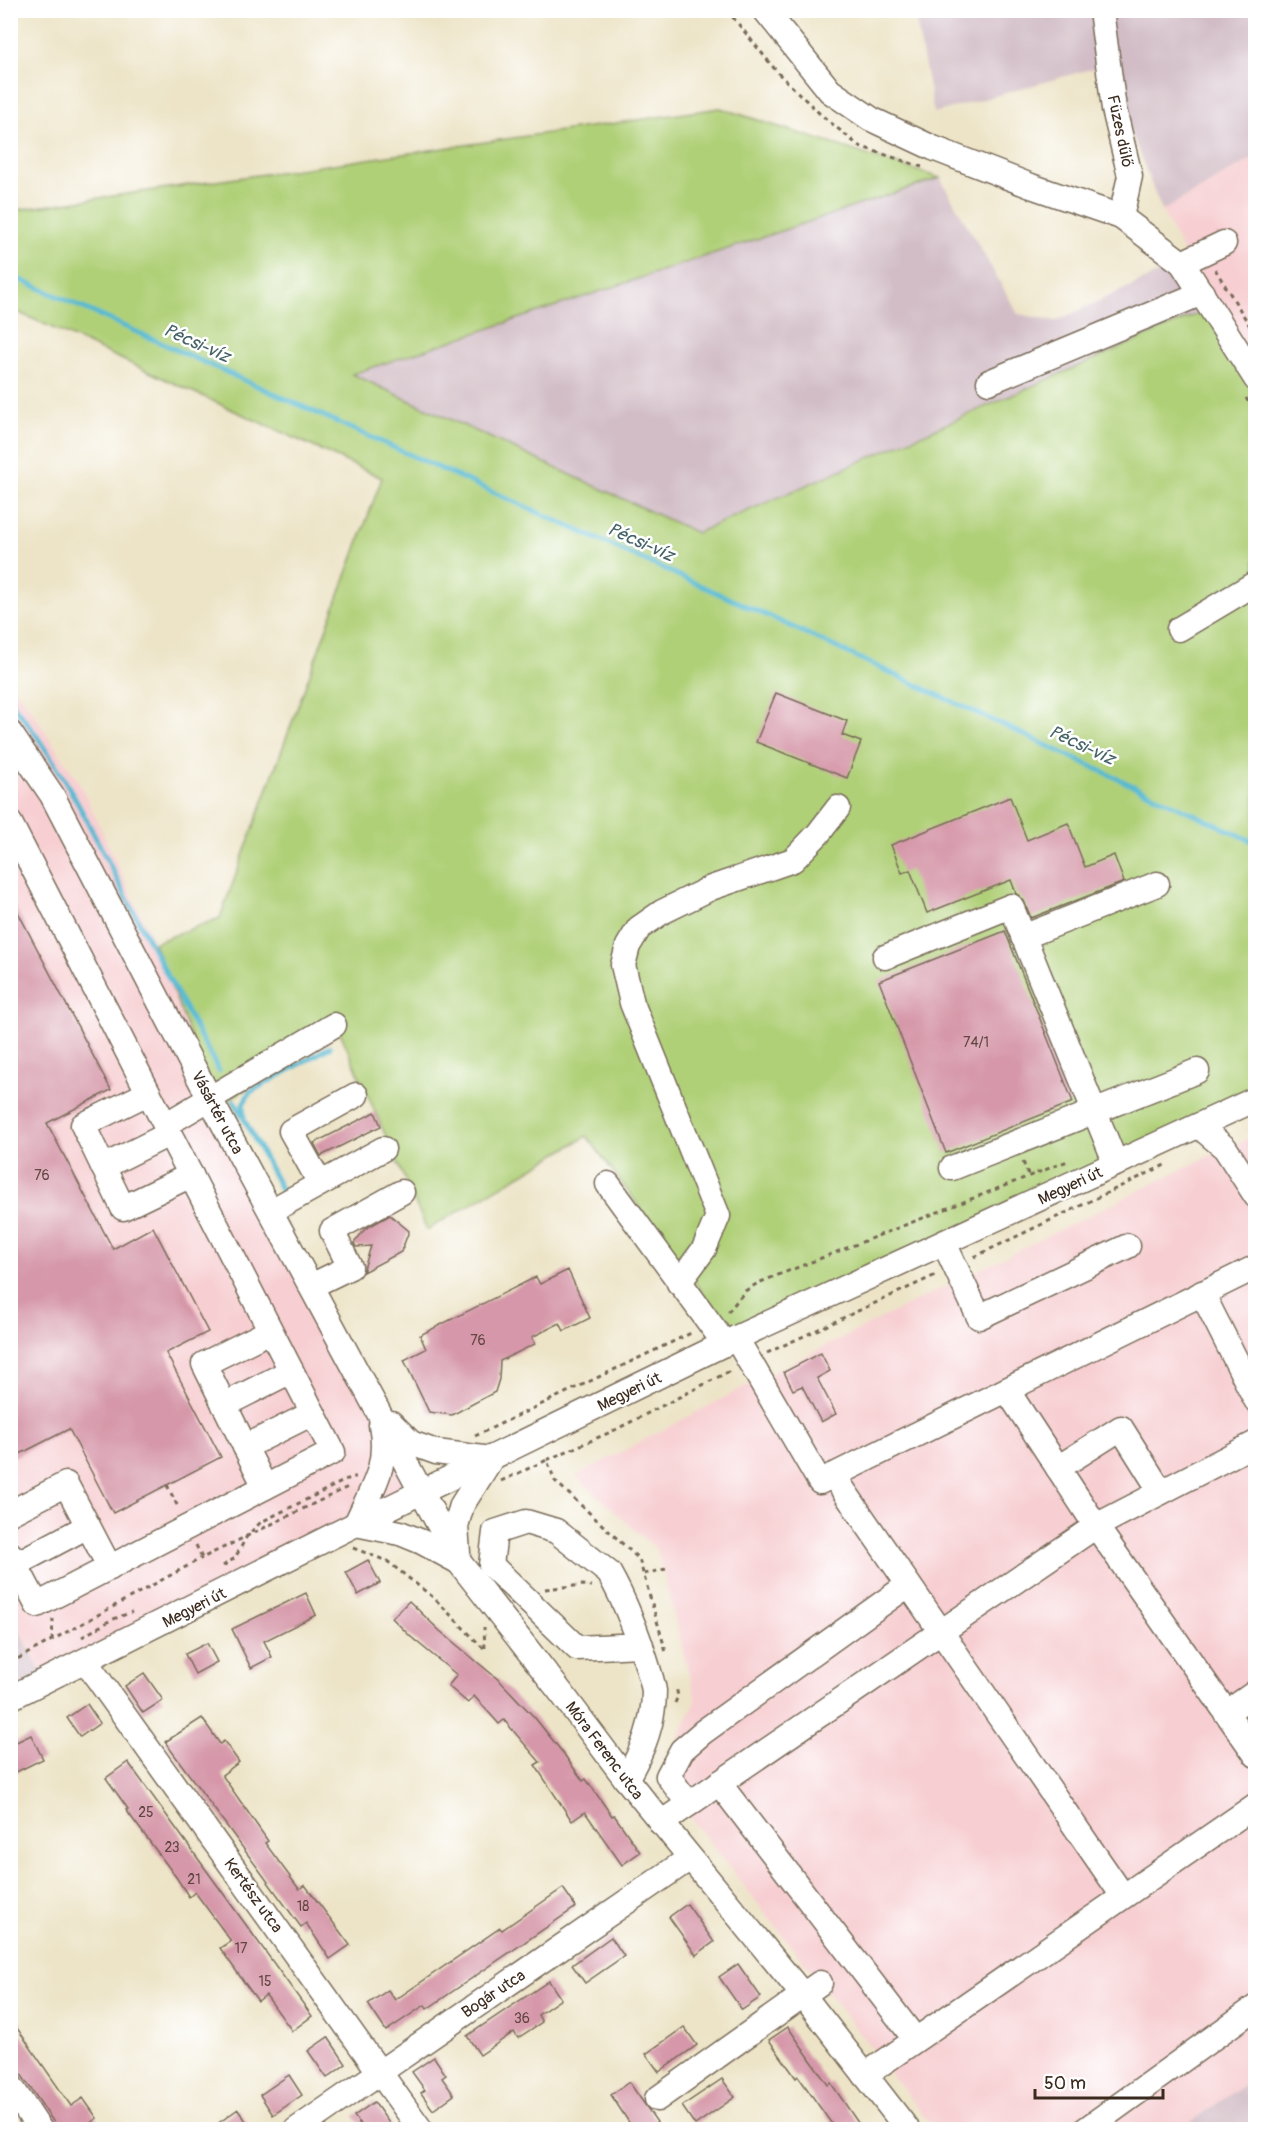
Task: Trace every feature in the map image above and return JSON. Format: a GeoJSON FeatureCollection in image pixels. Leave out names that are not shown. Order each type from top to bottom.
{"type":"FeatureCollection","features":[{"type":"Feature","properties":{"kind":"street"},"geometry":{"type":"LineString","coordinates":[[765,10],[830,91],[871,119],[933,148],[1030,186],[1121,217],[1182,263],[1256,379]]}},
{"type":"Feature","properties":{"kind":"street","name":"Füzes dűlő"},"geometry":{"type":"LineString","coordinates":[[1101,10],[1114,109],[1130,176],[1121,217]]}},
{"type":"Feature","properties":{"kind":"street"},"geometry":{"type":"LineString","coordinates":[[1182,263],[1219,253]]}},
{"type":"Feature","properties":{"kind":"street"},"geometry":{"type":"LineString","coordinates":[[989,382],[1202,293]]}},
{"type":"Feature","properties":{"kind":"street"},"geometry":{"type":"LineString","coordinates":[[1179,629],[1256,583]]}},
{"type":"Feature","properties":{"kind":"street","name":"Vásártér utca"},"geometry":{"type":"LineString","coordinates":[[10,733],[52,795],[210,1099],[422,1493]]}},
{"type":"Feature","properties":{"kind":"street"},"geometry":{"type":"LineString","coordinates":[[679,1283],[704,1249],[718,1216],[632,1004],[623,964],[628,946],[639,928],[662,912],[711,888],[793,860],[818,834],[838,808]]}},
{"type":"Feature","properties":{"kind":"street"},"geometry":{"type":"LineString","coordinates":[[10,823],[18,854],[148,1093],[333,1452],[37,1605],[13,1559],[88,1526]]}},
{"type":"Feature","properties":{"kind":"street"},"geometry":{"type":"LineString","coordinates":[[1023,937],[1156,884]]}},
{"type":"Feature","properties":{"kind":"street"},"geometry":{"type":"LineString","coordinates":[[885,957],[1011,906],[1116,1164]]}},
{"type":"Feature","properties":{"kind":"street"},"geometry":{"type":"LineString","coordinates":[[103,1167],[167,1130],[210,1099],[334,1025]]}},
{"type":"Feature","properties":{"kind":"street"},"geometry":{"type":"LineString","coordinates":[[952,1168],[1197,1071]]}},
{"type":"Feature","properties":{"kind":"street"},"geometry":{"type":"LineString","coordinates":[[148,1093],[83,1125],[123,1208],[190,1175]]}},
{"type":"Feature","properties":{"kind":"street"},"geometry":{"type":"LineString","coordinates":[[320,1183],[291,1131],[356,1095]]}},
{"type":"Feature","properties":{"kind":"street","name":"Megyeri út"},"geometry":{"type":"LineString","coordinates":[[10,1698],[81,1651],[356,1534],[422,1493],[730,1341],[1256,1099]]}},
{"type":"Feature","properties":{"kind":"street"},"geometry":{"type":"LineString","coordinates":[[1199,1126],[1225,1148],[1256,1196]]}},
{"type":"Feature","properties":{"kind":"street"},"geometry":{"type":"LineString","coordinates":[[270,1210],[383,1149]]}},
{"type":"Feature","properties":{"kind":"street"},"geometry":{"type":"LineString","coordinates":[[608,1184],[711,1324],[749,1362],[820,1482],[1256,1267]]}},
{"type":"Feature","properties":{"kind":"street"},"geometry":{"type":"LineString","coordinates":[[311,1286],[350,1267],[332,1230],[402,1192]]}},
{"type":"Feature","properties":{"kind":"street"},"geometry":{"type":"LineString","coordinates":[[944,1243],[979,1317],[1128,1246]]}},
{"type":"Feature","properties":{"kind":"street"},"geometry":{"type":"LineString","coordinates":[[1202,1293],[1256,1400]]}},
{"type":"Feature","properties":{"kind":"street"},"geometry":{"type":"LineString","coordinates":[[265,1487],[204,1364],[270,1330]]}},
{"type":"Feature","properties":{"kind":"street"},"geometry":{"type":"LineString","coordinates":[[224,1405],[291,1371]]}},
{"type":"Feature","properties":{"kind":"street"},"geometry":{"type":"LineString","coordinates":[[1006,1390],[1096,1526],[1256,1755]]}},
{"type":"Feature","properties":{"kind":"street"},"geometry":{"type":"LineString","coordinates":[[379,1411],[411,1443],[436,1452],[491,1459],[462,1505],[456,1526],[459,1562]]}},
{"type":"Feature","properties":{"kind":"street"},"geometry":{"type":"LineString","coordinates":[[379,1411],[385,1446],[356,1534],[400,1533],[459,1562]]}},
{"type":"Feature","properties":{"kind":"street"},"geometry":{"type":"LineString","coordinates":[[245,1447],[313,1413]]}},
{"type":"Feature","properties":{"kind":"street"},"geometry":{"type":"LineString","coordinates":[[1058,1468],[1121,1428],[1161,1492]]}},
{"type":"Feature","properties":{"kind":"street"},"geometry":{"type":"LineString","coordinates":[[662,1823],[1096,1526],[1256,1443]]}},
{"type":"Feature","properties":{"kind":"street"},"geometry":{"type":"LineString","coordinates":[[833,1475],[1123,1896]]}},
{"type":"Feature","properties":{"kind":"street"},"geometry":{"type":"LineString","coordinates":[[10,1514],[66,1484],[110,1568]]}},
{"type":"Feature","properties":{"kind":"street","name":"Móra Ferenc utca"},"geometry":{"type":"LineString","coordinates":[[422,1493],[459,1562],[626,1779],[690,1858],[811,1989],[900,2127]]}},
{"type":"Feature","properties":{"kind":"street"},"geometry":{"type":"LineString","coordinates":[[626,1779],[637,1761],[649,1729],[654,1689],[641,1645],[625,1604],[609,1573],[556,1531],[526,1522],[495,1532],[491,1565],[577,1648],[641,1645]]}},
{"type":"Feature","properties":{"kind":"street"},"geometry":{"type":"LineString","coordinates":[[689,1804],[668,1776],[682,1750],[703,1732],[908,1585]]}},
{"type":"Feature","properties":{"kind":"street","name":"Kertész utca"},"geometry":{"type":"LineString","coordinates":[[81,1651],[422,2130]]}},
{"type":"Feature","properties":{"kind":"street"},"geometry":{"type":"LineString","coordinates":[[1226,1713],[1256,1692]]}},
{"type":"Feature","properties":{"kind":"street"},"geometry":{"type":"LineString","coordinates":[[719,1783],[915,2039]]}},
{"type":"Feature","properties":{"kind":"street"},"geometry":{"type":"LineString","coordinates":[[866,2075],[915,2039],[1256,1806]]}},
{"type":"Feature","properties":{"kind":"street","name":"Bogár utca"},"geometry":{"type":"LineString","coordinates":[[296,2130],[690,1858]]}},
{"type":"Feature","properties":{"kind":"street"},"geometry":{"type":"LineString","coordinates":[[657,2099],[811,1989]]}},
{"type":"Feature","properties":{"kind":"street"},"geometry":{"type":"LineString","coordinates":[[1085,2130],[1256,2007]]}},
{"type":"Feature","properties":{"kind":"street"},"geometry":{"type":"LineString","coordinates":[[10,2085],[40,2130]]}},
{"type":"Feature","properties":{"kind":"path"},"geometry":{"type":"LineString","coordinates":[[1219,253],[1215,271],[1256,336]]}},
{"type":"Feature","properties":{"kind":"path"},"geometry":{"type":"LineString","coordinates":[[466,1440],[711,1324],[724,1316],[745,1291],[758,1283],[1078,1157]]}},
{"type":"Feature","properties":{"kind":"path"},"geometry":{"type":"LineString","coordinates":[[547,1460],[615,1430],[749,1362],[1165,1165]]}},
{"type":"Feature","properties":{"kind":"path"},"geometry":{"type":"LineString","coordinates":[[220,1569],[235,1558],[247,1536],[261,1522],[352,1477],[374,1477]]}},
{"type":"Feature","properties":{"kind":"path"},"geometry":{"type":"LineString","coordinates":[[10,1663],[202,1558],[374,1477]]}},
{"type":"Feature","properties":{"kind":"path"},"geometry":{"type":"LineString","coordinates":[[167,1485],[202,1558]]}},
{"type":"Feature","properties":{"kind":"path"},"geometry":{"type":"LineString","coordinates":[[356,1534],[351,1547],[387,1561],[434,1598],[485,1650],[484,1619],[491,1628]]}},
{"type":"Feature","properties":{"kind":"path"},"geometry":{"type":"LineString","coordinates":[[644,1574],[666,1569]]}},
{"type":"Feature","properties":{"kind":"path"},"geometry":{"type":"LineString","coordinates":[[519,1591],[583,1584],[602,1588],[612,1580]]}},
{"type":"Feature","properties":{"kind":"path"},"geometry":{"type":"LineString","coordinates":[[81,1651],[111,1620],[137,1610]]}},
{"type":"Feature","properties":{"kind":"shaded area"},"geometry":{"type":"Polygon","coordinates":[[[914,11],[1255,11],[1255,157],[1162,211],[1105,65],[934,113],[914,11]]]}},
{"type":"Feature","properties":{"kind":"shaded area"},"geometry":{"type":"Polygon","coordinates":[[[1255,157],[1255,377],[1187,260],[1162,211],[1255,157]]]}},
{"type":"Feature","properties":{"kind":"shaded area"},"geometry":{"type":"Polygon","coordinates":[[[940,178],[1018,314],[1056,321],[1187,260],[1211,308],[697,533],[351,374],[940,178]]]}},
{"type":"Feature","properties":{"kind":"shaded area"},"geometry":{"type":"Polygon","coordinates":[[[11,686],[23,698],[80,784],[154,943],[218,1106],[419,1495],[42,1674],[11,1612],[11,686]]]}},
{"type":"Feature","properties":{"kind":"shaded area"},"geometry":{"type":"Polygon","coordinates":[[[1255,1136],[1255,2077],[1181,2129],[934,2129],[659,1777],[696,1701],[657,1550],[576,1476],[759,1379],[1225,1148],[1255,1136]]]}},
{"type":"Feature","properties":{"kind":"shaded area"},"geometry":{"type":"Polygon","coordinates":[[[10,1612],[42,1674],[10,1689],[10,1612]]]}},
{"type":"Feature","properties":{"kind":"shaded area"},"geometry":{"type":"Polygon","coordinates":[[[1255,2077],[1255,2129],[1181,2129],[1255,2077]]]}},
{"type":"Feature","properties":{"kind":"green space"},"geometry":{"type":"Polygon","coordinates":[[[720,108],[940,178],[352,374],[697,533],[1211,308],[1255,377],[1255,1098],[736,1338],[587,1136],[427,1230],[340,1032],[218,1106],[154,943],[220,918],[382,478],[11,309],[10,211],[720,108]]]}},
{"type":"Feature","properties":{"kind":"building"},"geometry":{"type":"Polygon","coordinates":[[[776,693],[847,721],[842,735],[861,742],[847,778],[756,742],[776,693]]]}},
{"type":"Feature","properties":{"kind":"building"},"geometry":{"type":"Polygon","coordinates":[[[1010,797],[1027,840],[1068,823],[1085,867],[1114,855],[1124,882],[1031,918],[1011,880],[927,913],[910,870],[902,873],[891,845],[1010,797]]]}},
{"type":"Feature","properties":{"kind":"building"},"geometry":{"type":"Polygon","coordinates":[[[10,897],[111,1090],[47,1123],[113,1249],[153,1227],[208,1332],[166,1353],[221,1457],[113,1513],[69,1429],[10,1459],[10,897]]]}},
{"type":"Feature","properties":{"kind":"building"},"geometry":{"type":"Polygon","coordinates":[[[1005,931],[1073,1102],[946,1153],[879,981],[1005,931]]]}},
{"type":"Feature","properties":{"kind":"building"},"geometry":{"type":"Polygon","coordinates":[[[375,1112],[381,1126],[321,1156],[314,1143],[375,1112]]]}},
{"type":"Feature","properties":{"kind":"building"},"geometry":{"type":"Polygon","coordinates":[[[390,1215],[409,1231],[401,1252],[363,1272],[371,1246],[356,1247],[354,1243],[365,1229],[390,1215]]]}},
{"type":"Feature","properties":{"kind":"building"},"geometry":{"type":"Polygon","coordinates":[[[568,1270],[590,1318],[564,1331],[560,1323],[532,1337],[535,1344],[500,1361],[499,1379],[495,1392],[452,1415],[429,1412],[404,1360],[426,1349],[420,1335],[536,1277],[540,1284],[568,1270]]]}},
{"type":"Feature","properties":{"kind":"building"},"geometry":{"type":"Polygon","coordinates":[[[821,1353],[830,1371],[817,1378],[836,1414],[821,1422],[802,1386],[793,1390],[784,1372],[821,1353]]]}},
{"type":"Feature","properties":{"kind":"building"},"geometry":{"type":"Polygon","coordinates":[[[368,1560],[380,1583],[358,1595],[346,1572],[368,1560]]]}},
{"type":"Feature","properties":{"kind":"building"},"geometry":{"type":"Polygon","coordinates":[[[306,1593],[316,1615],[264,1641],[272,1657],[251,1668],[232,1629],[306,1593]]]}},
{"type":"Feature","properties":{"kind":"building"},"geometry":{"type":"Polygon","coordinates":[[[409,1601],[440,1631],[500,1681],[535,1718],[583,1781],[586,1779],[640,1852],[622,1865],[585,1812],[572,1821],[535,1765],[540,1762],[504,1720],[499,1724],[474,1696],[468,1703],[448,1686],[457,1675],[392,1618],[409,1601]]]}},
{"type":"Feature","properties":{"kind":"building"},"geometry":{"type":"Polygon","coordinates":[[[207,1643],[217,1662],[195,1674],[185,1654],[207,1643]]]}},
{"type":"Feature","properties":{"kind":"building"},"geometry":{"type":"Polygon","coordinates":[[[144,1673],[163,1700],[143,1713],[125,1686],[144,1673]]]}},
{"type":"Feature","properties":{"kind":"building"},"geometry":{"type":"Polygon","coordinates":[[[87,1704],[100,1723],[80,1737],[67,1718],[87,1704]]]}},
{"type":"Feature","properties":{"kind":"building"},"geometry":{"type":"Polygon","coordinates":[[[202,1718],[220,1744],[224,1741],[239,1762],[222,1775],[268,1841],[265,1843],[299,1889],[305,1885],[350,1945],[330,1959],[306,1923],[301,1927],[165,1742],[202,1718]]]}},
{"type":"Feature","properties":{"kind":"building"},"geometry":{"type":"Polygon","coordinates":[[[31,1735],[43,1759],[10,1775],[10,1745],[31,1735]]]}},
{"type":"Feature","properties":{"kind":"building"},"geometry":{"type":"Polygon","coordinates":[[[128,1762],[312,2016],[292,2031],[266,1995],[258,2001],[244,1982],[220,1948],[231,1941],[195,1892],[189,1897],[126,1810],[128,1809],[106,1778],[128,1762]]]}},
{"type":"Feature","properties":{"kind":"building"},"geometry":{"type":"Polygon","coordinates":[[[563,1888],[576,1907],[427,2009],[425,2005],[386,2031],[368,2004],[388,1990],[395,2000],[563,1888]]]}},
{"type":"Feature","properties":{"kind":"building"},"geometry":{"type":"Polygon","coordinates":[[[687,1904],[714,1942],[696,1955],[669,1917],[687,1904]]]}},
{"type":"Feature","properties":{"kind":"building"},"geometry":{"type":"Polygon","coordinates":[[[611,1937],[624,1956],[585,1983],[572,1965],[611,1937]]]}},
{"type":"Feature","properties":{"kind":"building"},"geometry":{"type":"Polygon","coordinates":[[[738,1964],[761,1997],[742,2010],[719,1977],[738,1964]]]}},
{"type":"Feature","properties":{"kind":"building"},"geometry":{"type":"Polygon","coordinates":[[[549,1981],[561,1999],[538,2015],[542,2022],[518,2038],[514,2032],[480,2055],[467,2036],[549,1981]]]}},
{"type":"Feature","properties":{"kind":"building"},"geometry":{"type":"Polygon","coordinates":[[[10,2018],[71,2106],[83,2098],[97,2118],[81,2130],[59,2130],[10,2058],[10,2018]]]}},
{"type":"Feature","properties":{"kind":"building"},"geometry":{"type":"Polygon","coordinates":[[[684,2027],[697,2045],[659,2072],[646,2054],[684,2027]]]}},
{"type":"Feature","properties":{"kind":"building"},"geometry":{"type":"Polygon","coordinates":[[[788,2027],[828,2085],[831,2083],[863,2130],[836,2130],[798,2076],[796,2078],[769,2040],[788,2027]]]}},
{"type":"Feature","properties":{"kind":"building"},"geometry":{"type":"Polygon","coordinates":[[[328,2037],[346,2064],[327,2078],[308,2051],[328,2037]]]}},
{"type":"Feature","properties":{"kind":"building"},"geometry":{"type":"Polygon","coordinates":[[[434,2057],[446,2075],[442,2078],[454,2095],[433,2110],[421,2093],[425,2090],[412,2072],[434,2057]]]}},
{"type":"Feature","properties":{"kind":"building"},"geometry":{"type":"Polygon","coordinates":[[[289,2075],[302,2095],[273,2115],[260,2095],[289,2075]]]}},
{"type":"Feature","properties":{"kind":"building"},"geometry":{"type":"Polygon","coordinates":[[[722,2079],[735,2097],[695,2125],[682,2106],[722,2079]]]}},
{"type":"Feature","properties":{"kind":"building"},"geometry":{"type":"Polygon","coordinates":[[[629,2082],[657,2122],[646,2130],[634,2130],[611,2095],[629,2082]]]}},
{"type":"Feature","properties":{"kind":"building"},"geometry":{"type":"Polygon","coordinates":[[[374,2102],[394,2130],[364,2130],[354,2116],[374,2102]]]}},
{"type":"Feature","properties":{"kind":"building"},"geometry":{"type":"Polygon","coordinates":[[[238,2109],[252,2130],[209,2130],[238,2109]]]}},
{"type":"Feature","properties":{"kind":"waterway","name":"Pécsi-víz"},"geometry":{"type":"LineString","coordinates":[[10,275],[775,619],[1256,843]]}},
{"type":"Feature","properties":{"kind":"waterway"},"geometry":{"type":"LineString","coordinates":[[10,701],[42,744],[69,788],[219,1071]]}},
{"type":"Feature","properties":{"kind":"waterway"},"geometry":{"type":"LineString","coordinates":[[282,1191],[244,1119],[243,1104],[250,1092],[330,1047]]}},
{"type":"Feature","properties":{"kind":"waterway"},"geometry":{"type":"LineString","coordinates":[[234,1101],[242,1116]]}}]}
